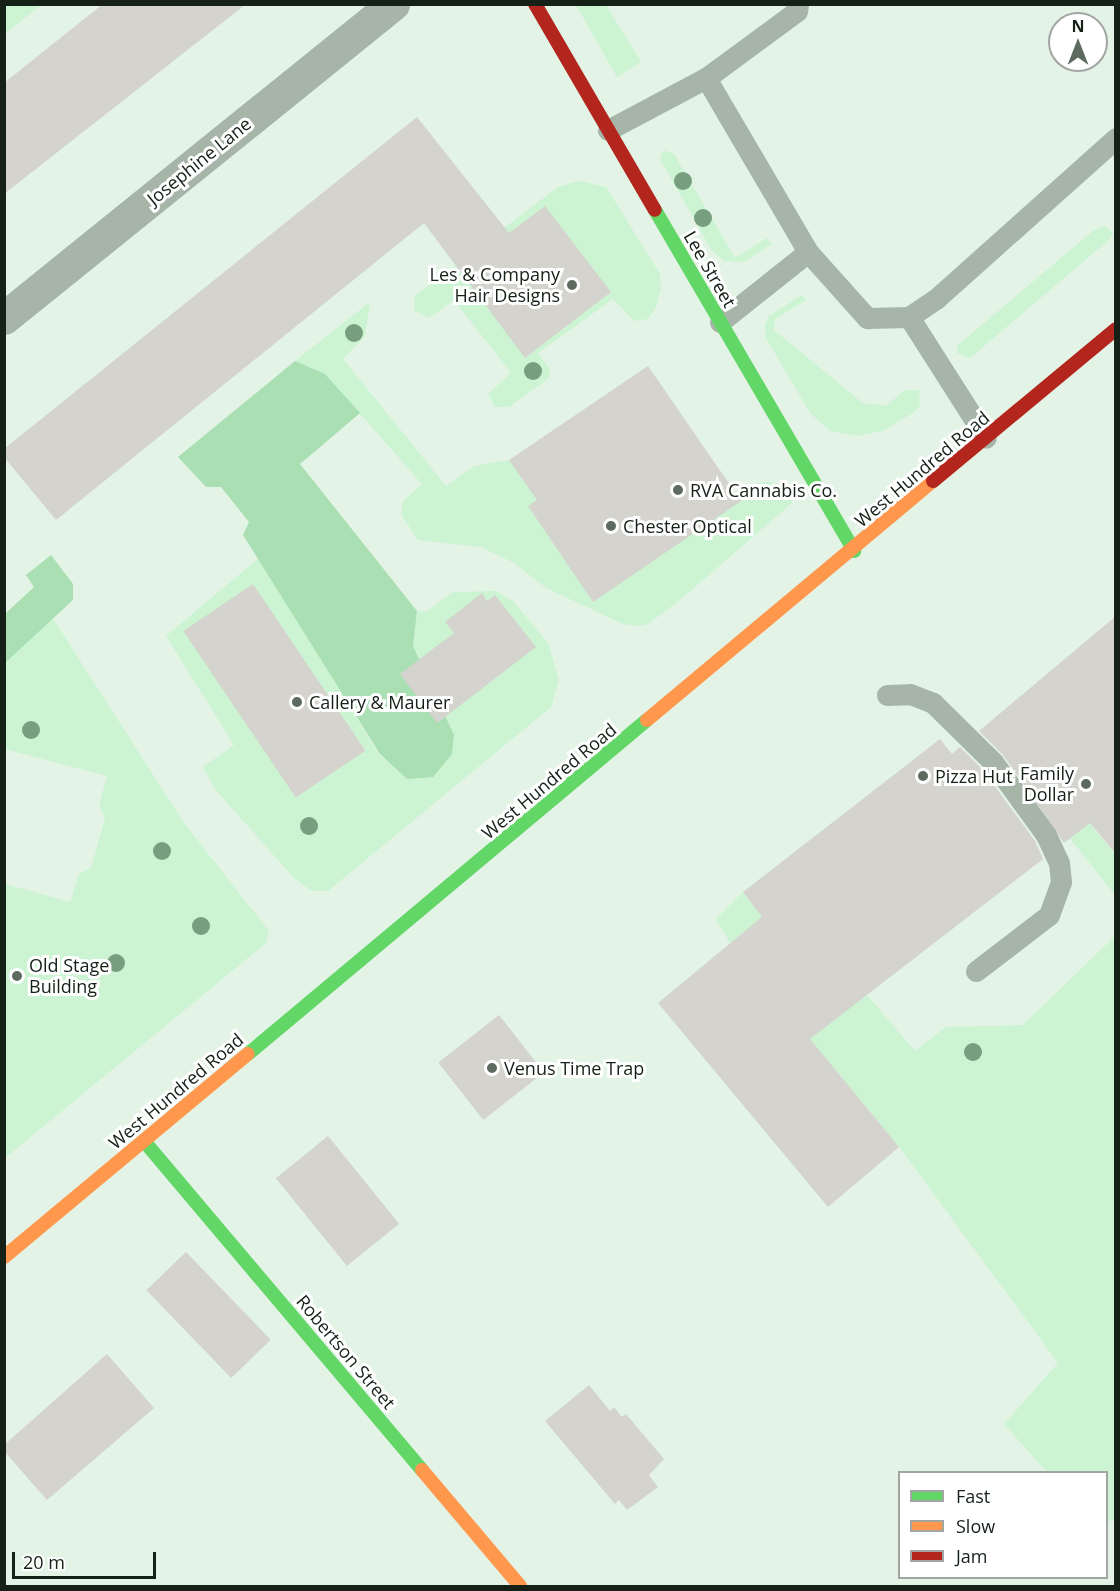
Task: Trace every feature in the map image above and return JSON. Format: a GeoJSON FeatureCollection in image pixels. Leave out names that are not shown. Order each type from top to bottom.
{"type":"FeatureCollection","features":[{"type":"Feature","properties":{"kind":"main road","name":"Lee Street"},"geometry":{"type":"LineString","coordinates":[[535,4],[854,551]]}},
{"type":"Feature","properties":{"kind":"main road","name":"West Hundred Road"},"geometry":{"type":"LineString","coordinates":[[4,1257],[854,551],[1116,329]]}},
{"type":"Feature","properties":{"kind":"main road","name":"Robertson Street"},"geometry":{"type":"LineString","coordinates":[[144,1141],[520,1587]]}},
{"type":"Feature","properties":{"kind":"street","name":"Josephine Lane"},"geometry":{"type":"LineString","coordinates":[[4,318],[393,4]]}},
{"type":"Feature","properties":{"kind":"lane"},"geometry":{"type":"LineString","coordinates":[[608,130],[706,78],[797,11],[798,4]]}},
{"type":"Feature","properties":{"kind":"lane"},"geometry":{"type":"LineString","coordinates":[[706,78],[808,252],[867,318],[909,317],[937,298],[1115,140]]}},
{"type":"Feature","properties":{"kind":"lane"},"geometry":{"type":"LineString","coordinates":[[720,322],[808,252]]}},
{"type":"Feature","properties":{"kind":"lane"},"geometry":{"type":"LineString","coordinates":[[909,317],[986,438]]}},
{"type":"Feature","properties":{"kind":"lane"},"geometry":{"type":"LineString","coordinates":[[887,695],[910,694],[933,703],[993,762],[1046,835],[1059,863],[1061,882],[1049,915],[976,971]]}},
{"type":"Feature","properties":{"kind":"green space"},"geometry":{"type":"Polygon","coordinates":[[[5,4],[41,4],[41,5],[5,34],[5,4]]]}},
{"type":"Feature","properties":{"kind":"green space"},"geometry":{"type":"Polygon","coordinates":[[[576,5],[606,5],[641,62],[617,77],[576,5]]]}},
{"type":"Feature","properties":{"kind":"green space"},"geometry":{"type":"Polygon","coordinates":[[[663,150],[674,154],[735,258],[767,238],[772,244],[744,262],[724,261],[711,249],[660,159],[663,150]]]}},
{"type":"Feature","properties":{"kind":"green space"},"geometry":{"type":"Polygon","coordinates":[[[579,181],[606,187],[660,274],[661,288],[656,308],[648,319],[634,321],[613,299],[538,353],[550,369],[549,378],[509,407],[495,407],[488,394],[511,373],[454,300],[429,318],[414,310],[415,296],[558,187],[579,181]]]}},
{"type":"Feature","properties":{"kind":"green space"},"geometry":{"type":"Polygon","coordinates":[[[1105,226],[1113,233],[1110,239],[970,358],[957,353],[958,345],[1093,231],[1105,226]]]}},
{"type":"Feature","properties":{"kind":"green space"},"geometry":{"type":"Polygon","coordinates":[[[802,295],[806,300],[775,319],[774,330],[864,404],[887,405],[905,390],[919,390],[920,406],[913,413],[883,431],[856,436],[830,431],[810,413],[766,338],[765,326],[769,316],[802,295]]]}},
{"type":"Feature","properties":{"kind":"green space"},"geometry":{"type":"Polygon","coordinates":[[[370,302],[365,336],[343,359],[446,486],[474,466],[509,460],[734,498],[761,482],[771,482],[791,493],[792,503],[680,600],[648,624],[638,626],[623,624],[546,588],[514,563],[481,547],[418,540],[401,514],[403,501],[422,484],[325,374],[295,361],[370,302]]]}},
{"type":"Feature","properties":{"kind":"green space"},"geometry":{"type":"Polygon","coordinates":[[[295,361],[325,374],[360,413],[300,464],[417,611],[413,646],[454,735],[452,754],[433,777],[407,779],[380,754],[243,535],[249,522],[221,487],[206,487],[178,457],[295,361]]]}},
{"type":"Feature","properties":{"kind":"green space"},"geometry":{"type":"Polygon","coordinates":[[[51,555],[73,584],[73,600],[5,663],[5,614],[34,587],[26,575],[51,555]]]}},
{"type":"Feature","properties":{"kind":"green space"},"geometry":{"type":"Polygon","coordinates":[[[259,558],[379,754],[407,779],[452,754],[454,735],[413,646],[417,611],[426,612],[453,592],[496,591],[513,601],[548,643],[559,680],[551,707],[328,891],[312,891],[295,879],[215,789],[203,767],[234,745],[166,636],[259,558]]]}},
{"type":"Feature","properties":{"kind":"green space"},"geometry":{"type":"Polygon","coordinates":[[[52,617],[184,823],[269,931],[266,943],[5,1158],[5,884],[70,902],[79,874],[91,868],[105,818],[99,806],[107,776],[5,749],[5,663],[52,617]]]}},
{"type":"Feature","properties":{"kind":"green space"},"geometry":{"type":"Polygon","coordinates":[[[999,715],[1115,854],[1115,895],[985,731],[999,715]]]}},
{"type":"Feature","properties":{"kind":"green space"},"geometry":{"type":"Polygon","coordinates":[[[743,892],[839,1016],[867,995],[915,1051],[946,1027],[1023,1025],[1115,936],[1115,1519],[1108,1522],[1108,1471],[1046,1471],[1004,1424],[1058,1363],[900,1148],[730,943],[716,919],[743,892]]]}},
{"type":"Feature","properties":{"kind":"building"},"geometry":{"type":"Polygon","coordinates":[[[103,4],[246,4],[4,194],[4,83],[103,4]]]}},
{"type":"Feature","properties":{"kind":"building"},"geometry":{"type":"Polygon","coordinates":[[[417,117],[509,233],[545,206],[611,292],[525,358],[424,223],[56,520],[4,457],[4,449],[417,117]]]}},
{"type":"Feature","properties":{"kind":"building"},"geometry":{"type":"Polygon","coordinates":[[[648,366],[741,501],[593,602],[528,506],[537,500],[509,460],[648,366]]]}},
{"type":"Feature","properties":{"kind":"building","name":"Callery & Maurer"},"geometry":{"type":"Polygon","coordinates":[[[253,584],[365,751],[296,798],[183,631],[253,584]]]}},
{"type":"Feature","properties":{"kind":"building"},"geometry":{"type":"Polygon","coordinates":[[[482,593],[487,601],[495,595],[536,647],[437,723],[400,674],[454,633],[445,622],[482,593]]]}},
{"type":"Feature","properties":{"kind":"building","name":"Family Dollar"},"geometry":{"type":"Polygon","coordinates":[[[1116,616],[1116,854],[1090,823],[1064,843],[1003,755],[979,731],[1116,616]]]}},
{"type":"Feature","properties":{"kind":"building"},"geometry":{"type":"Polygon","coordinates":[[[940,739],[952,754],[960,747],[983,770],[1035,841],[1043,859],[810,1039],[899,1147],[828,1207],[658,1003],[762,917],[743,892],[940,739]]]}},
{"type":"Feature","properties":{"kind":"building","name":"Venus Time Trap"},"geometry":{"type":"Polygon","coordinates":[[[499,1015],[544,1073],[483,1120],[438,1062],[499,1015]]]}},
{"type":"Feature","properties":{"kind":"building"},"geometry":{"type":"Polygon","coordinates":[[[328,1136],[399,1224],[347,1266],[276,1178],[328,1136]]]}},
{"type":"Feature","properties":{"kind":"building"},"geometry":{"type":"Polygon","coordinates":[[[186,1252],[271,1340],[231,1378],[146,1290],[186,1252]]]}},
{"type":"Feature","properties":{"kind":"building"},"geometry":{"type":"Polygon","coordinates":[[[107,1354],[154,1408],[47,1500],[4,1451],[4,1445],[107,1354]]]}},
{"type":"Feature","properties":{"kind":"building"},"geometry":{"type":"Polygon","coordinates":[[[589,1385],[610,1411],[614,1407],[622,1417],[626,1414],[664,1459],[649,1475],[658,1487],[627,1510],[619,1500],[615,1504],[545,1421],[589,1385]]]}},
{"type":"Feature","properties":{"kind":"traffic: fast"},"geometry":{"type":"LineString","coordinates":[[655,210],[854,551]]}},
{"type":"Feature","properties":{"kind":"traffic: fast"},"geometry":{"type":"LineString","coordinates":[[248,1054],[647,720]]}},
{"type":"Feature","properties":{"kind":"traffic: fast"},"geometry":{"type":"LineString","coordinates":[[144,1141],[422,1470]]}},
{"type":"Feature","properties":{"kind":"traffic: slow"},"geometry":{"type":"LineString","coordinates":[[647,720],[933,481]]}},
{"type":"Feature","properties":{"kind":"traffic: slow"},"geometry":{"type":"LineString","coordinates":[[4,1257],[248,1054]]}},
{"type":"Feature","properties":{"kind":"traffic: slow"},"geometry":{"type":"LineString","coordinates":[[422,1470],[520,1586]]}},
{"type":"Feature","properties":{"kind":"traffic: jam"},"geometry":{"type":"LineString","coordinates":[[535,4],[655,210]]}},
{"type":"Feature","properties":{"kind":"traffic: jam"},"geometry":{"type":"LineString","coordinates":[[933,481],[1116,329]]}},
{"type":"Feature","properties":{"kind":"place","name":"Les & Company Hair Designs"},"geometry":{"type":"Point","coordinates":[572,285]}},
{"type":"Feature","properties":{"kind":"place","name":"RVA Cannabis Co."},"geometry":{"type":"Point","coordinates":[678,490]}},
{"type":"Feature","properties":{"kind":"place","name":"Chester Optical"},"geometry":{"type":"Point","coordinates":[611,526]}},
{"type":"Feature","properties":{"kind":"place","name":"Callery & Maurer"},"geometry":{"type":"Point","coordinates":[297,702]}},
{"type":"Feature","properties":{"kind":"place","name":"Pizza Hut"},"geometry":{"type":"Point","coordinates":[923,776]}},
{"type":"Feature","properties":{"kind":"place","name":"Family Dollar"},"geometry":{"type":"Point","coordinates":[1086,784]}},
{"type":"Feature","properties":{"kind":"place","name":"Old Stage Building"},"geometry":{"type":"Point","coordinates":[17,976]}},
{"type":"Feature","properties":{"kind":"place","name":"Venus Time Trap"},"geometry":{"type":"Point","coordinates":[492,1068]}}]}
